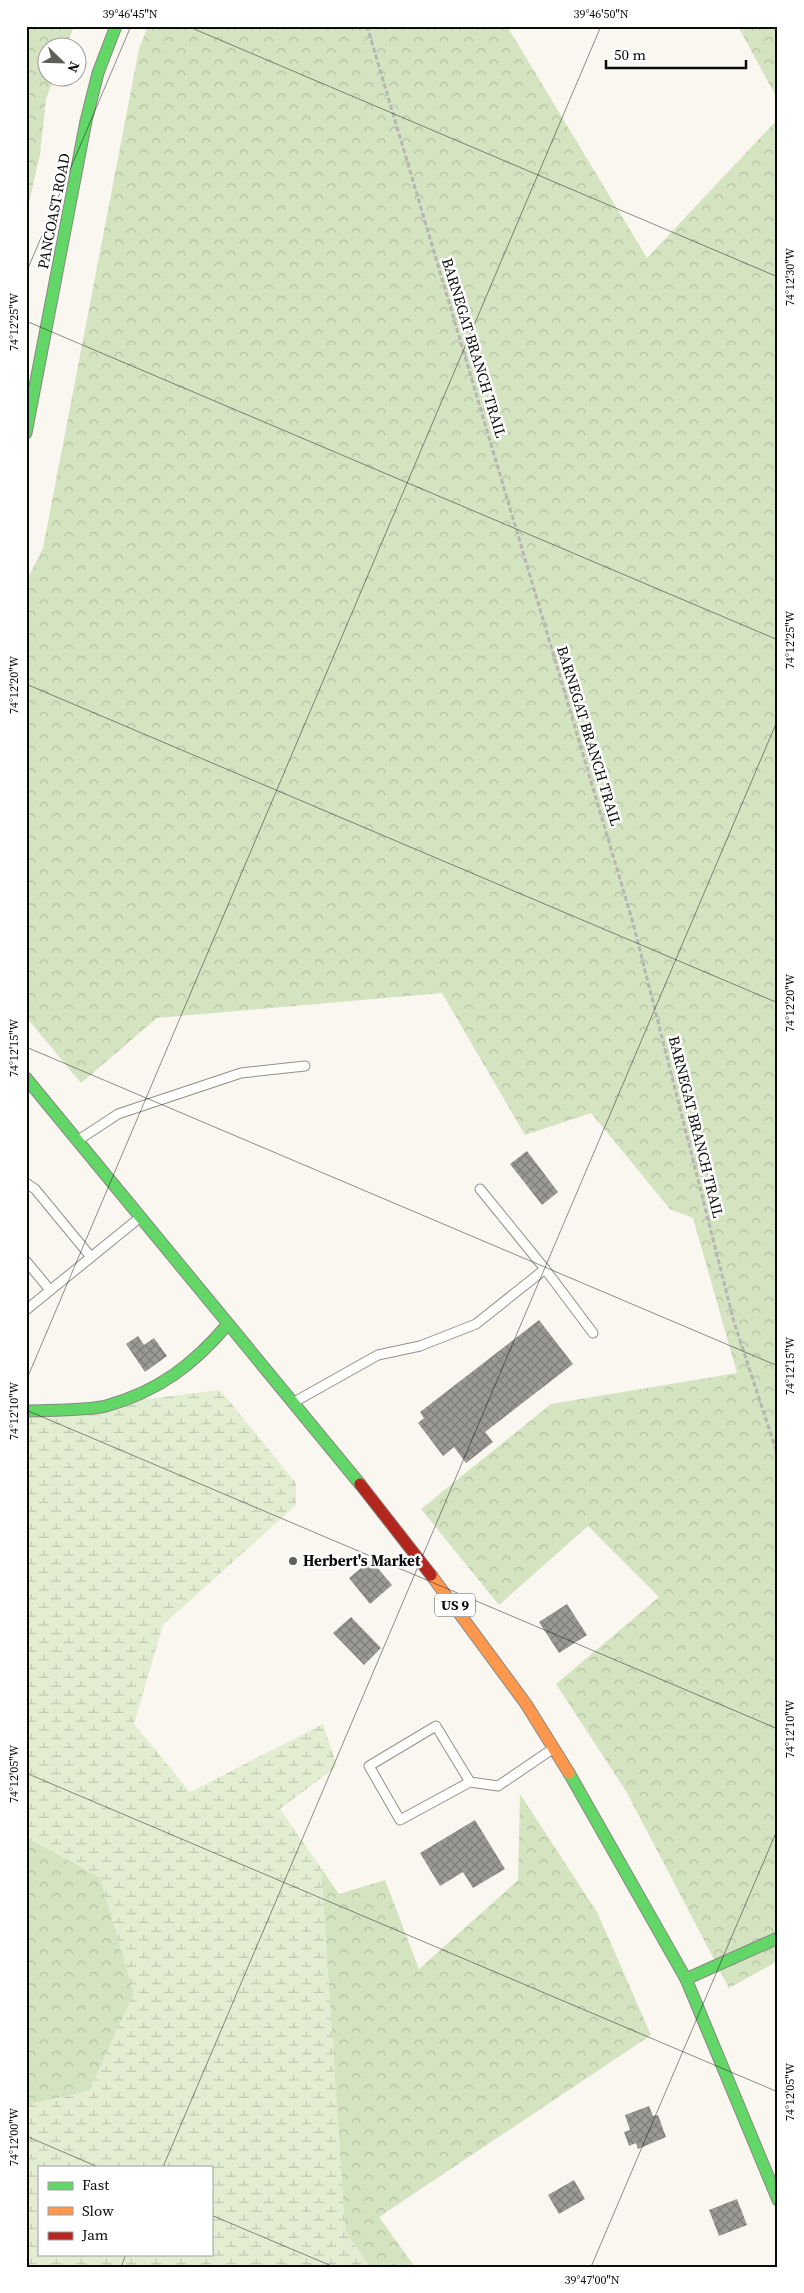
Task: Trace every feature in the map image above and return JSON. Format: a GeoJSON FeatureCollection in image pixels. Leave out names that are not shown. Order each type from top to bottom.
{"type":"FeatureCollection","features":[{"type":"Feature","properties":{"kind":"main road","name":"PANCOAST ROAD"},"geometry":{"type":"LineString","coordinates":[[26,433],[86,121],[98,73],[116,26]]}},
{"type":"Feature","properties":{"kind":"main road","name":"US 9"},"geometry":{"type":"LineString","coordinates":[[26,1078],[293,1403],[469,1624],[526,1704],[579,1790],[686,1979],[726,2071],[778,2200]]}},
{"type":"Feature","properties":{"kind":"main road"},"geometry":{"type":"LineString","coordinates":[[26,1411],[105,1406],[161,1385],[205,1351],[228,1324]]}},
{"type":"Feature","properties":{"kind":"main road"},"geometry":{"type":"LineString","coordinates":[[686,1979],[778,1938]]}},
{"type":"Feature","properties":{"kind":"lane"},"geometry":{"type":"LineString","coordinates":[[77,1141],[118,1114],[186,1091],[241,1073],[306,1066]]}},
{"type":"Feature","properties":{"kind":"lane"},"geometry":{"type":"LineString","coordinates":[[26,1183],[35,1189],[91,1257]]}},
{"type":"Feature","properties":{"kind":"lane"},"geometry":{"type":"LineString","coordinates":[[480,1189],[545,1269],[593,1333]]}},
{"type":"Feature","properties":{"kind":"lane"},"geometry":{"type":"LineString","coordinates":[[26,1310],[140,1217]]}},
{"type":"Feature","properties":{"kind":"lane"},"geometry":{"type":"LineString","coordinates":[[26,1261],[50,1290]]}},
{"type":"Feature","properties":{"kind":"lane"},"geometry":{"type":"LineString","coordinates":[[293,1403],[378,1356],[420,1346],[476,1324],[545,1269]]}},
{"type":"Feature","properties":{"kind":"lane"},"geometry":{"type":"LineString","coordinates":[[470,1782],[436,1726],[369,1766],[400,1820],[470,1782],[498,1786],[554,1748]]}},
{"type":"Feature","properties":{"kind":"path","name":"BARNEGAT BRANCH TRAIL"},"geometry":{"type":"LineString","coordinates":[[367,26],[633,923],[734,1322],[778,1456]]}},
{"type":"Feature","properties":{"kind":"green space"},"geometry":{"type":"Polygon","coordinates":[[[26,26],[74,26],[69,38],[38,38],[38,88],[50,88],[46,99],[40,154],[26,216],[26,26]]]}},
{"type":"Feature","properties":{"kind":"green space"},"geometry":{"type":"Polygon","coordinates":[[[148,26],[507,26],[647,258],[778,119],[778,1961],[729,1988],[626,1791],[556,1684],[659,1597],[588,1526],[499,1605],[421,1509],[551,1404],[737,1373],[693,1218],[670,1209],[591,1113],[525,1135],[442,993],[157,1018],[81,1083],[26,1017],[26,582],[43,548],[139,49],[148,26]]]}},
{"type":"Feature","properties":{"kind":"green space"},"geometry":{"type":"Polygon","coordinates":[[[738,26],[778,26],[778,100],[738,26]]]}},
{"type":"Feature","properties":{"kind":"green space"},"geometry":{"type":"Polygon","coordinates":[[[220,1390],[296,1483],[296,1505],[163,1625],[134,1724],[190,1792],[323,1724],[337,1766],[280,1809],[321,1868],[345,2231],[370,2267],[26,2267],[26,2105],[89,2091],[134,1994],[100,1878],[26,1837],[26,1414],[220,1390]]]}},
{"type":"Feature","properties":{"kind":"green space"},"geometry":{"type":"Polygon","coordinates":[[[520,1794],[597,1912],[651,2035],[379,2217],[415,2267],[370,2267],[345,2231],[321,1868],[339,1894],[385,1880],[419,1969],[518,1880],[520,1794]]]}},
{"type":"Feature","properties":{"kind":"green space"},"geometry":{"type":"Polygon","coordinates":[[[26,1837],[100,1877],[134,1994],[89,2091],[26,2105],[26,1837]]]}},
{"type":"Feature","properties":{"kind":"building"},"geometry":{"type":"Polygon","coordinates":[[[527,1151],[558,1192],[542,1205],[510,1164],[527,1151]]]}},
{"type":"Feature","properties":{"kind":"building"},"geometry":{"type":"Polygon","coordinates":[[[539,1320],[573,1364],[485,1432],[493,1442],[466,1463],[454,1447],[443,1456],[418,1423],[424,1418],[420,1412],[539,1320]]]}},
{"type":"Feature","properties":{"kind":"building"},"geometry":{"type":"Polygon","coordinates":[[[138,1336],[144,1345],[154,1338],[167,1356],[145,1372],[126,1344],[138,1336]]]}},
{"type":"Feature","properties":{"kind":"building"},"geometry":{"type":"Polygon","coordinates":[[[371,1560],[392,1585],[370,1604],[349,1578],[371,1560]]]}},
{"type":"Feature","properties":{"kind":"building"},"geometry":{"type":"Polygon","coordinates":[[[567,1604],[587,1635],[559,1653],[539,1622],[567,1604]]]}},
{"type":"Feature","properties":{"kind":"building"},"geometry":{"type":"Polygon","coordinates":[[[351,1617],[381,1648],[364,1665],[333,1633],[351,1617]]]}},
{"type":"Feature","properties":{"kind":"building"},"geometry":{"type":"Polygon","coordinates":[[[475,1820],[505,1869],[473,1888],[463,1872],[440,1886],[420,1853],[475,1820]]]}},
{"type":"Feature","properties":{"kind":"building"},"geometry":{"type":"Polygon","coordinates":[[[649,2106],[653,2116],[658,2115],[666,2137],[638,2149],[636,2143],[629,2146],[624,2132],[630,2130],[625,2115],[649,2106]]]}},
{"type":"Feature","properties":{"kind":"building"},"geometry":{"type":"Polygon","coordinates":[[[574,2180],[585,2199],[559,2214],[548,2195],[574,2180]]]}},
{"type":"Feature","properties":{"kind":"building"},"geometry":{"type":"Polygon","coordinates":[[[737,2199],[747,2225],[719,2236],[709,2210],[737,2199]]]}},
{"type":"Feature","properties":{"kind":"traffic: fast"},"geometry":{"type":"LineString","coordinates":[[26,433],[86,121],[98,73],[116,26]]}},
{"type":"Feature","properties":{"kind":"traffic: fast"},"geometry":{"type":"LineString","coordinates":[[26,1078],[360,1484]]}},
{"type":"Feature","properties":{"kind":"traffic: fast"},"geometry":{"type":"LineString","coordinates":[[26,1411],[97,1408],[142,1393],[174,1375],[188,1364],[228,1324]]}},
{"type":"Feature","properties":{"kind":"traffic: fast"},"geometry":{"type":"LineString","coordinates":[[569,1773],[686,1979],[778,2200]]}},
{"type":"Feature","properties":{"kind":"traffic: fast"},"geometry":{"type":"LineString","coordinates":[[686,1979],[778,1938]]}},
{"type":"Feature","properties":{"kind":"traffic: slow"},"geometry":{"type":"LineString","coordinates":[[431,1575],[526,1704],[569,1773]]}},
{"type":"Feature","properties":{"kind":"traffic: jam"},"geometry":{"type":"LineString","coordinates":[[360,1484],[431,1575]]}},
{"type":"Feature","properties":{"kind":"place","name":"Herbert's Market"},"geometry":{"type":"Point","coordinates":[293,1561]}}]}
